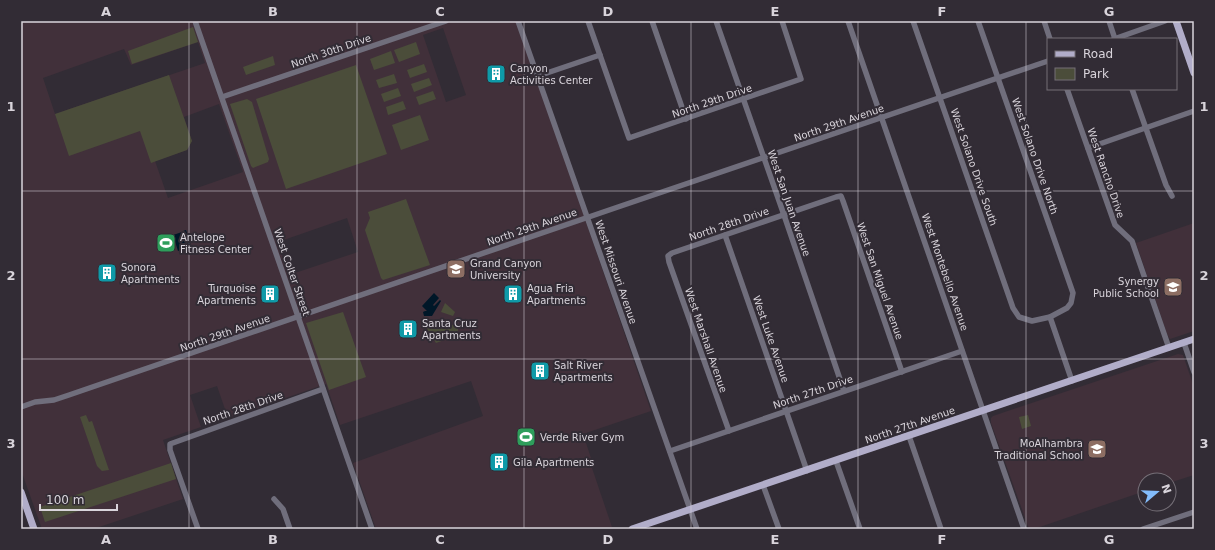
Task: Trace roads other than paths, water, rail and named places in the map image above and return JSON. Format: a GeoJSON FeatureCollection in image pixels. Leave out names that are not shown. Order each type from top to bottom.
{"type":"FeatureCollection","features":[{"type":"Feature","properties":{"kind":"main road"},"geometry":{"type":"LineString","coordinates":[[1176,21],[1194,73]]}},
{"type":"Feature","properties":{"kind":"main road","name":"North 27th Avenue"},"geometry":{"type":"LineString","coordinates":[[632,529],[1194,339]]}},
{"type":"Feature","properties":{"kind":"main road"},"geometry":{"type":"LineString","coordinates":[[21,492],[34,529]]}},
{"type":"Feature","properties":{"kind":"street","name":"West Colter Street"},"geometry":{"type":"LineString","coordinates":[[195,21],[372,529]]}},
{"type":"Feature","properties":{"kind":"street","name":"North 30th Drive"},"geometry":{"type":"LineString","coordinates":[[222,97],[446,21]]}},
{"type":"Feature","properties":{"kind":"street","name":"West Missouri Avenue"},"geometry":{"type":"LineString","coordinates":[[518,21],[697,529]]}},
{"type":"Feature","properties":{"kind":"street"},"geometry":{"type":"LineString","coordinates":[[538,76],[600,55],[588,21]]}},
{"type":"Feature","properties":{"kind":"street"},"geometry":{"type":"LineString","coordinates":[[652,21],[686,119]]}},
{"type":"Feature","properties":{"kind":"street","name":"West San Juan Avenue"},"geometry":{"type":"LineString","coordinates":[[716,21],[844,391]]}},
{"type":"Feature","properties":{"kind":"street","name":"North 29th Drive"},"geometry":{"type":"LineString","coordinates":[[600,55],[629,138],[801,80],[782,21]]}},
{"type":"Feature","properties":{"kind":"street","name":"West Montebello Avenue"},"geometry":{"type":"LineString","coordinates":[[848,21],[1024,529]]}},
{"type":"Feature","properties":{"kind":"street","name":"West Solano Drive South"},"geometry":{"type":"LineString","coordinates":[[913,21],[1013,308],[1019,317],[1032,321],[1050,316]]}},
{"type":"Feature","properties":{"kind":"street","name":"West Solano Drive North"},"geometry":{"type":"LineString","coordinates":[[978,21],[1072,288],[1073,298],[1071,303],[1067,308],[1050,316]]}},
{"type":"Feature","properties":{"kind":"street"},"geometry":{"type":"LineString","coordinates":[[1044,21],[1050,38]]}},
{"type":"Feature","properties":{"kind":"street"},"geometry":{"type":"LineString","coordinates":[[1108,21],[1115,38]]}},
{"type":"Feature","properties":{"kind":"street"},"geometry":{"type":"LineString","coordinates":[[1118,38],[1165,21]]}},
{"type":"Feature","properties":{"kind":"street","name":"North 29th Avenue"},"geometry":{"type":"LineString","coordinates":[[21,406],[35,402],[54,400],[1047,62]]}},
{"type":"Feature","properties":{"kind":"street","name":"West Rancho Drive"},"geometry":{"type":"LineString","coordinates":[[1067,90],[1115,225],[1132,241],[1169,348]]}},
{"type":"Feature","properties":{"kind":"street"},"geometry":{"type":"LineString","coordinates":[[1132,90],[1166,185],[1172,196]]}},
{"type":"Feature","properties":{"kind":"street"},"geometry":{"type":"LineString","coordinates":[[1088,148],[1194,111]]}},
{"type":"Feature","properties":{"kind":"street","name":"North 28th Drive"},"geometry":{"type":"LineString","coordinates":[[668,256],[672,253],[841,196]]}},
{"type":"Feature","properties":{"kind":"street","name":"West San Miguel Avenue"},"geometry":{"type":"LineString","coordinates":[[841,196],[902,372]]}},
{"type":"Feature","properties":{"kind":"street","name":"West Luke Avenue"},"geometry":{"type":"LineString","coordinates":[[725,235],[807,471]]}},
{"type":"Feature","properties":{"kind":"street","name":"West Marshall Avenue"},"geometry":{"type":"LineString","coordinates":[[668,256],[729,431]]}},
{"type":"Feature","properties":{"kind":"street"},"geometry":{"type":"LineString","coordinates":[[1050,316],[1072,381]]}},
{"type":"Feature","properties":{"kind":"street"},"geometry":{"type":"LineString","coordinates":[[1184,343],[1194,372]]}},
{"type":"Feature","properties":{"kind":"street","name":"North 27th Drive"},"geometry":{"type":"LineString","coordinates":[[670,451],[962,351]]}},
{"type":"Feature","properties":{"kind":"street","name":"North 28th Drive"},"geometry":{"type":"LineString","coordinates":[[198,529],[170,450],[170,444],[323,389]]}},
{"type":"Feature","properties":{"kind":"street"},"geometry":{"type":"LineString","coordinates":[[909,436],[941,529]]}},
{"type":"Feature","properties":{"kind":"street"},"geometry":{"type":"LineString","coordinates":[[836,461],[860,529]]}},
{"type":"Feature","properties":{"kind":"street"},"geometry":{"type":"LineString","coordinates":[[763,485],[779,529]]}},
{"type":"Feature","properties":{"kind":"street"},"geometry":{"type":"LineString","coordinates":[[274,498],[283,509],[290,529]]}},
{"type":"Feature","properties":{"kind":"street"},"geometry":{"type":"LineString","coordinates":[[1143,529],[1194,512]]}},
{"type":"Feature","properties":{"kind":"water"},"geometry":{"type":"Polygon","coordinates":[[[186,230],[191,246],[188,247],[187,243],[187,248],[178,251],[173,235],[182,232],[184,236],[183,231],[186,230]]]}},
{"type":"Feature","properties":{"kind":"water"},"geometry":{"type":"Polygon","coordinates":[[[434,293],[439,298],[433,305],[434,306],[440,300],[441,301],[432,316],[424,316],[423,312],[427,311],[422,306],[434,293]]]}},
{"type":"Feature","properties":{"kind":"place","name":"Canyon Activities Center"},"geometry":{"type":"Point","coordinates":[496,74]}},
{"type":"Feature","properties":{"kind":"place","name":"Antelope Fitness Center"},"geometry":{"type":"Point","coordinates":[166,243]}},
{"type":"Feature","properties":{"kind":"place","name":"Grand Canyon University"},"geometry":{"type":"Point","coordinates":[456,269]}},
{"type":"Feature","properties":{"kind":"place","name":"Sonora Apartments"},"geometry":{"type":"Point","coordinates":[107,273]}},
{"type":"Feature","properties":{"kind":"place","name":"Synergy Public School"},"geometry":{"type":"Point","coordinates":[1173,287]}},
{"type":"Feature","properties":{"kind":"place","name":"Turquoise Apartments"},"geometry":{"type":"Point","coordinates":[270,294]}},
{"type":"Feature","properties":{"kind":"place","name":"Agua Fria Apartments"},"geometry":{"type":"Point","coordinates":[513,294]}},
{"type":"Feature","properties":{"kind":"place","name":"Santa Cruz Apartments"},"geometry":{"type":"Point","coordinates":[408,329]}},
{"type":"Feature","properties":{"kind":"place","name":"Salt River Apartments"},"geometry":{"type":"Point","coordinates":[540,371]}},
{"type":"Feature","properties":{"kind":"place","name":"Verde River Gym"},"geometry":{"type":"Point","coordinates":[526,437]}},
{"type":"Feature","properties":{"kind":"place","name":"MoAlhambra Traditional School"},"geometry":{"type":"Point","coordinates":[1097,449]}},
{"type":"Feature","properties":{"kind":"place","name":"Gila Apartments"},"geometry":{"type":"Point","coordinates":[499,462]}}]}
